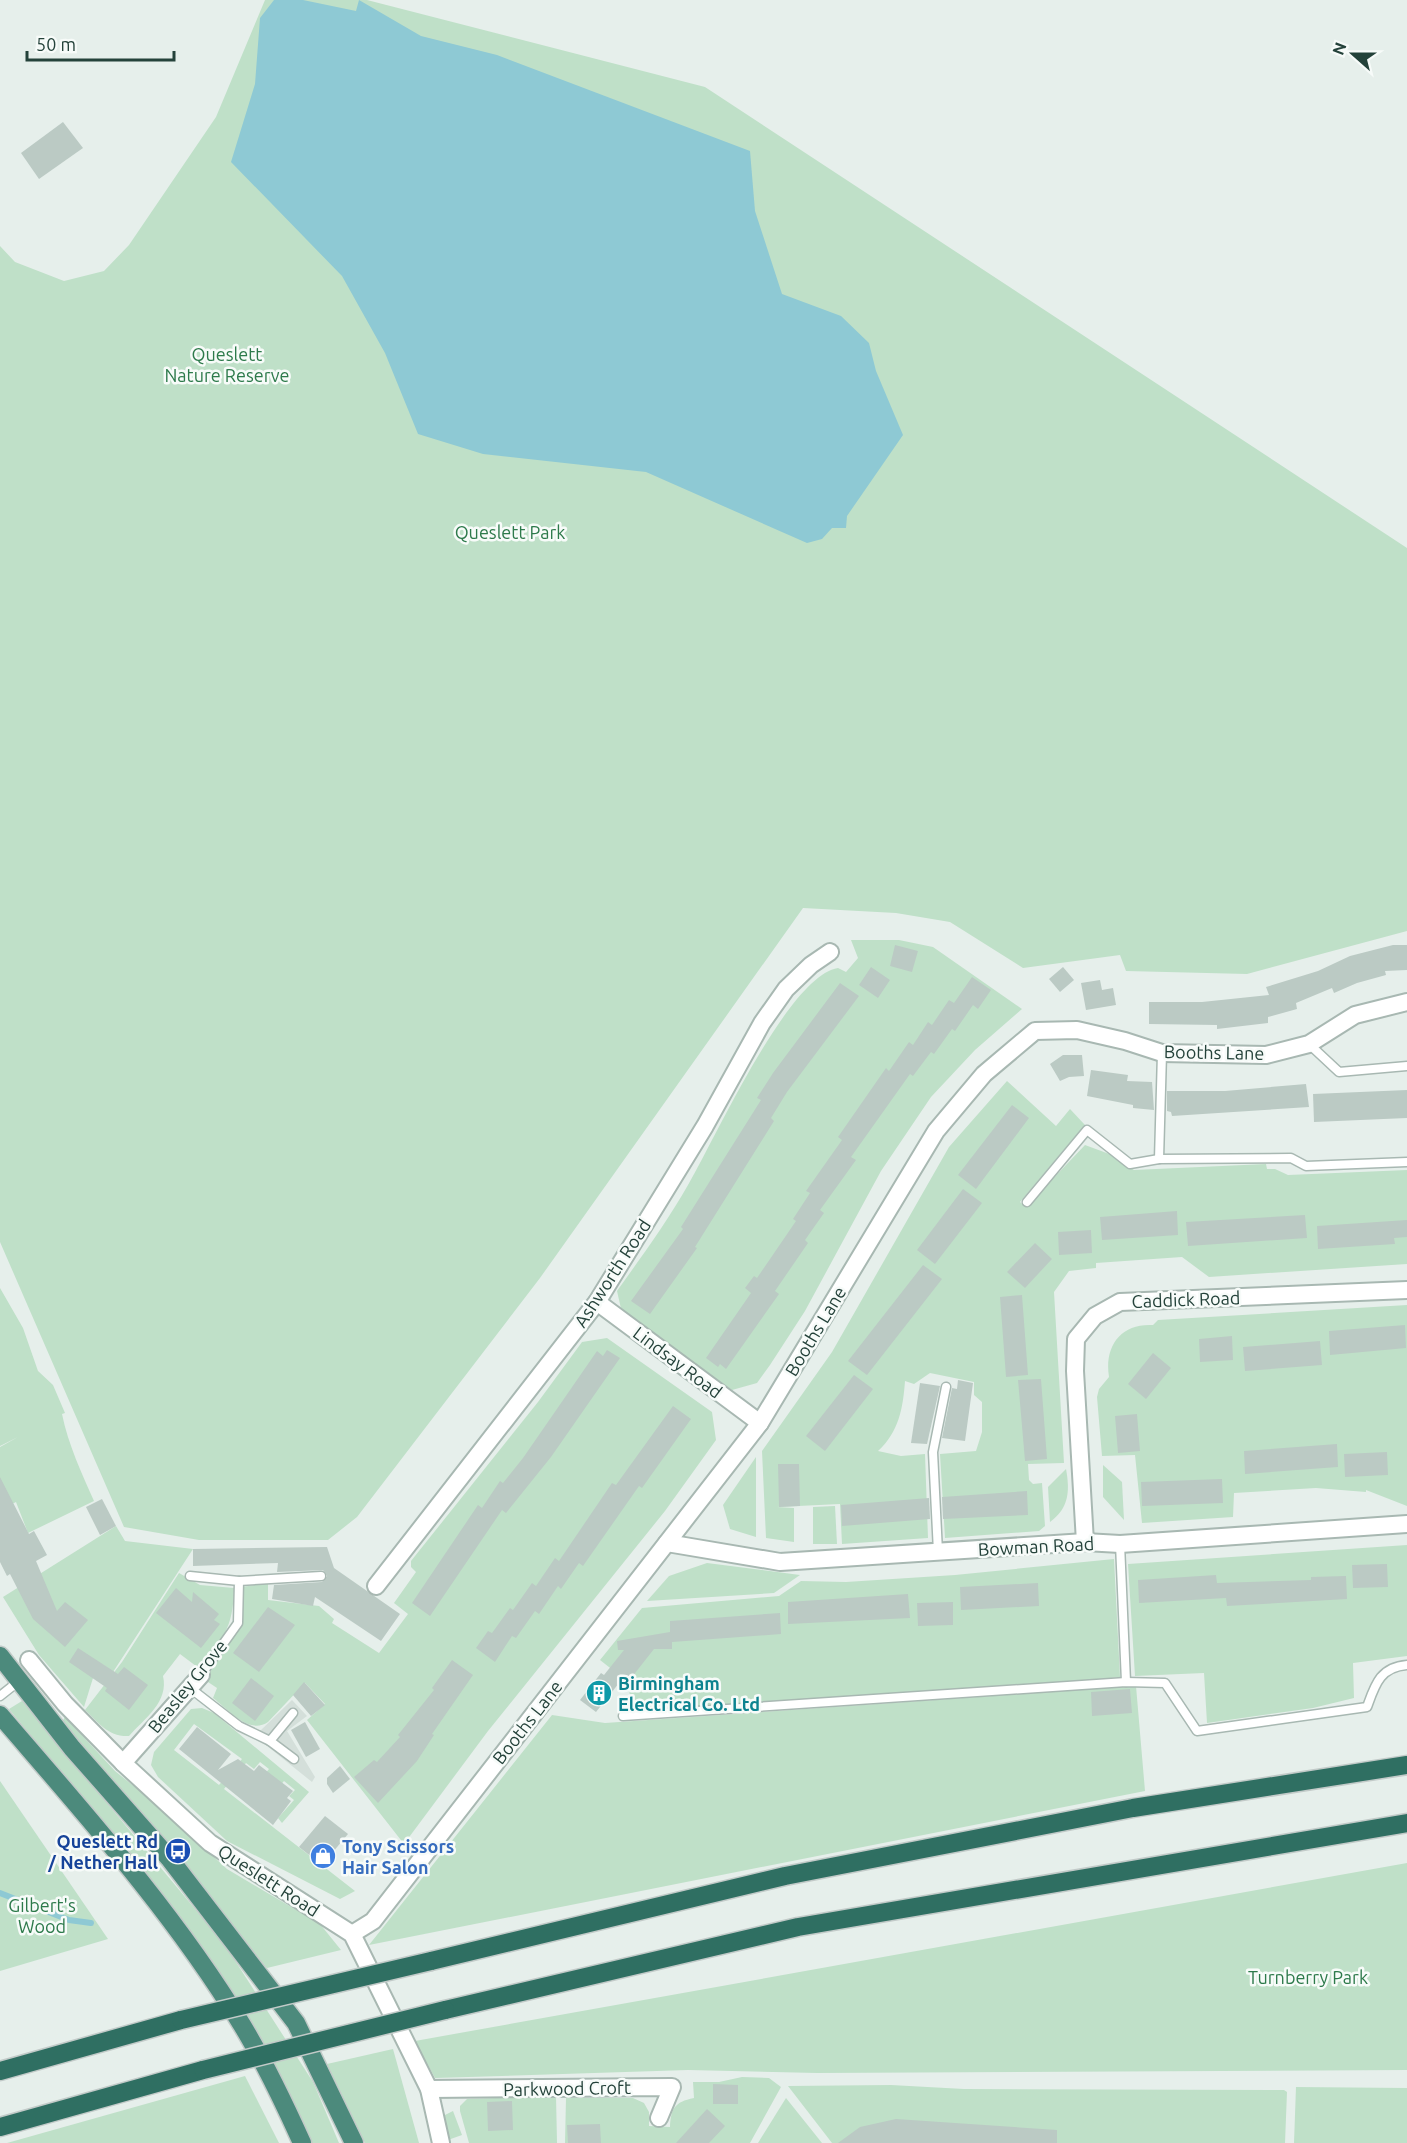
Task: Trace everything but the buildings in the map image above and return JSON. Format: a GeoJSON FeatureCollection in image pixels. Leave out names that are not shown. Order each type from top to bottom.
{"type":"FeatureCollection","features":[{"type":"Feature","properties":{"kind":"highway"},"geometry":{"type":"LineString","coordinates":[[0,1656],[72,1748],[169,1858],[296,2023],[354,2143]]}},
{"type":"Feature","properties":{"kind":"highway"},"geometry":{"type":"LineString","coordinates":[[0,1715],[92,1822],[202,1965],[242,2025],[279,2091],[302,2143]]}},
{"type":"Feature","properties":{"kind":"highway"},"geometry":{"type":"LineString","coordinates":[[0,2071],[181,2020],[785,1876],[1133,1808],[1407,1765]]}},
{"type":"Feature","properties":{"kind":"highway"},"geometry":{"type":"LineString","coordinates":[[0,2127],[203,2070],[798,1927],[1407,1823]]}},
{"type":"Feature","properties":{"kind":"street","name":"Ashworth Road"},"geometry":{"type":"LineString","coordinates":[[376,1586],[597,1302],[705,1126],[762,1023],[786,989],[811,965],[830,952]]}},
{"type":"Feature","properties":{"kind":"street","name":"Booths Lane"},"geometry":{"type":"LineString","coordinates":[[352,1934],[373,1921],[760,1423],[936,1131],[984,1074],[1035,1031],[1077,1030],[1125,1041],[1162,1053],[1266,1054],[1309,1044],[1355,1015],[1407,1002]]}},
{"type":"Feature","properties":{"kind":"street","name":"Caddick Road"},"geometry":{"type":"LineString","coordinates":[[1085,1542],[1075,1371],[1076,1339],[1095,1316],[1120,1302],[1407,1290]]}},
{"type":"Feature","properties":{"kind":"street","name":"Lindsay Road"},"geometry":{"type":"LineString","coordinates":[[597,1302],[760,1423]]}},
{"type":"Feature","properties":{"kind":"street","name":"Bowman Road"},"geometry":{"type":"LineString","coordinates":[[667,1544],[780,1562],[1085,1542],[1120,1544],[1407,1524]]}},
{"type":"Feature","properties":{"kind":"street","name":"Queslett Road"},"geometry":{"type":"LineString","coordinates":[[29,1659],[65,1704],[123,1763],[210,1843],[352,1934]]}},
{"type":"Feature","properties":{"kind":"street","name":"Beasley Grove"},"geometry":{"type":"LineString","coordinates":[[123,1763],[195,1682]]}},
{"type":"Feature","properties":{"kind":"street"},"geometry":{"type":"LineString","coordinates":[[352,1934],[429,2089],[441,2143]]}},
{"type":"Feature","properties":{"kind":"street","name":"Parkwood Croft"},"geometry":{"type":"LineString","coordinates":[[429,2089],[672,2087],[659,2118]]}},
{"type":"Feature","properties":{"kind":"lane"},"geometry":{"type":"LineString","coordinates":[[1309,1044],[1339,1072],[1407,1066]]}},
{"type":"Feature","properties":{"kind":"lane"},"geometry":{"type":"LineString","coordinates":[[1160,1159],[1162,1053]]}},
{"type":"Feature","properties":{"kind":"lane"},"geometry":{"type":"LineString","coordinates":[[1027,1202],[1087,1130],[1130,1164],[1160,1159],[1291,1158],[1306,1166],[1407,1162]]}},
{"type":"Feature","properties":{"kind":"lane"},"geometry":{"type":"LineString","coordinates":[[938,1551],[933,1452],[946,1388]]}},
{"type":"Feature","properties":{"kind":"lane"},"geometry":{"type":"LineString","coordinates":[[1120,1544],[1126,1682]]}},
{"type":"Feature","properties":{"kind":"lane"},"geometry":{"type":"LineString","coordinates":[[190,1576],[239,1581],[321,1576]]}},
{"type":"Feature","properties":{"kind":"lane","name":"Beasley Grove"},"geometry":{"type":"LineString","coordinates":[[195,1682],[238,1623],[239,1581]]}},
{"type":"Feature","properties":{"kind":"lane"},"geometry":{"type":"LineString","coordinates":[[623,1716],[1126,1682],[1165,1683],[1197,1731],[1367,1707],[1378,1677],[1396,1666],[1407,1665]]}},
{"type":"Feature","properties":{"kind":"lane"},"geometry":{"type":"LineString","coordinates":[[0,1696],[19,1681]]}},
{"type":"Feature","properties":{"kind":"lane"},"geometry":{"type":"LineString","coordinates":[[195,1682],[239,1726],[270,1741],[294,1759]]}},
{"type":"Feature","properties":{"kind":"lane"},"geometry":{"type":"LineString","coordinates":[[270,1741],[293,1713]]}},
{"type":"Feature","properties":{"kind":"shaded area"},"geometry":{"type":"Polygon","coordinates":[[[292,1700],[307,1716],[287,1731],[315,1777],[312,1782],[247,1730],[261,1730],[292,1700]]]}},
{"type":"Feature","properties":{"kind":"green space","name":"Queslett Park"},"geometry":{"type":"Polygon","coordinates":[[[265,0],[367,0],[705,87],[1407,548],[1407,931],[1247,974],[1126,971],[1120,955],[1023,968],[950,922],[896,913],[803,908],[540,1278],[357,1517],[328,1540],[199,1540],[124,1527],[0,1242],[0,246],[15,262],[64,281],[104,271],[129,245],[216,117],[265,0]]]}},
{"type":"Feature","properties":{"kind":"green space"},"geometry":{"type":"Polygon","coordinates":[[[851,940],[899,940],[933,947],[1022,1009],[975,1050],[931,1097],[881,1171],[805,1311],[770,1365],[757,1383],[732,1390],[622,1313],[617,1291],[680,1199],[754,1062],[776,1028],[797,999],[818,978],[838,968],[846,972],[858,958],[851,940]]]}},
{"type":"Feature","properties":{"kind":"green space"},"geometry":{"type":"Polygon","coordinates":[[[1007,1081],[1056,1126],[1070,1109],[1085,1125],[1020,1202],[1026,1207],[1085,1145],[1112,1155],[1134,1170],[1266,1164],[1267,1169],[1275,1169],[1288,1175],[1407,1170],[1407,1264],[1209,1277],[1182,1257],[1096,1263],[1096,1268],[1069,1271],[1054,1292],[1064,1463],[1028,1464],[1029,1480],[1033,1484],[1042,1483],[1045,1526],[1039,1531],[945,1538],[940,1454],[976,1451],[982,1432],[982,1402],[974,1395],[974,1382],[930,1373],[914,1384],[905,1381],[899,1419],[891,1436],[878,1451],[901,1456],[925,1454],[928,1538],[842,1544],[840,1504],[777,1507],[794,1508],[794,1542],[766,1538],[762,1451],[832,1352],[949,1147],[1007,1081]]]}},
{"type":"Feature","properties":{"kind":"green space"},"geometry":{"type":"Polygon","coordinates":[[[0,1288],[23,1328],[38,1371],[53,1385],[65,1413],[62,1414],[72,1448],[94,1501],[28,1533],[16,1502],[0,1510],[0,1447],[18,1437],[0,1446],[0,1288]]]}},
{"type":"Feature","properties":{"kind":"green space"},"geometry":{"type":"Polygon","coordinates":[[[1407,1305],[1407,1506],[1366,1490],[1366,1492],[1316,1488],[1234,1493],[1233,1517],[1142,1523],[1135,1455],[1102,1456],[1097,1397],[1099,1389],[1109,1377],[1108,1366],[1112,1346],[1124,1332],[1142,1325],[1153,1325],[1158,1320],[1407,1305]]]}},
{"type":"Feature","properties":{"kind":"green space"},"geometry":{"type":"Polygon","coordinates":[[[607,1338],[712,1412],[716,1440],[665,1511],[488,1731],[404,1844],[307,1720],[325,1704],[305,1683],[268,1722],[261,1725],[246,1723],[213,1698],[217,1688],[205,1680],[243,1620],[242,1587],[268,1583],[268,1600],[319,1606],[334,1619],[332,1623],[379,1653],[408,1614],[394,1603],[416,1572],[411,1567],[411,1561],[538,1402],[582,1342],[607,1338]]]}},
{"type":"Feature","properties":{"kind":"green space"},"geometry":{"type":"Polygon","coordinates":[[[756,1457],[756,1537],[730,1529],[723,1505],[756,1457]]]}},
{"type":"Feature","properties":{"kind":"green space"},"geometry":{"type":"Polygon","coordinates":[[[1103,1465],[1122,1482],[1124,1520],[1103,1497],[1103,1465]]]}},
{"type":"Feature","properties":{"kind":"green space"},"geometry":{"type":"Polygon","coordinates":[[[1066,1469],[1067,1499],[1061,1511],[1050,1522],[1048,1487],[1066,1469]]]}},
{"type":"Feature","properties":{"kind":"green space"},"geometry":{"type":"Polygon","coordinates":[[[835,1506],[837,1544],[813,1544],[813,1507],[835,1506]]]}},
{"type":"Feature","properties":{"kind":"green space"},"geometry":{"type":"Polygon","coordinates":[[[116,1526],[125,1541],[193,1549],[113,1672],[102,1664],[93,1678],[84,1707],[39,1655],[3,1597],[116,1526]]]}},
{"type":"Feature","properties":{"kind":"green space"},"geometry":{"type":"Polygon","coordinates":[[[1407,1545],[1407,1656],[1353,1663],[1354,1698],[1313,1708],[1207,1723],[1204,1673],[1135,1676],[1128,1564],[1407,1545]]]}},
{"type":"Feature","properties":{"kind":"green space"},"geometry":{"type":"Polygon","coordinates":[[[1114,1559],[1120,1677],[1049,1685],[632,1711],[628,1682],[600,1660],[642,1608],[779,1596],[801,1581],[846,1582],[955,1575],[1114,1559]]]}},
{"type":"Feature","properties":{"kind":"green space"},"geometry":{"type":"Polygon","coordinates":[[[707,1563],[800,1575],[774,1593],[647,1601],[669,1576],[707,1563]]]}},
{"type":"Feature","properties":{"kind":"green space"},"geometry":{"type":"Polygon","coordinates":[[[179,1573],[200,1585],[234,1588],[229,1623],[221,1640],[200,1669],[180,1654],[163,1676],[164,1685],[159,1702],[129,1736],[110,1732],[85,1710],[122,1662],[179,1573]]]}},
{"type":"Feature","properties":{"kind":"green space"},"geometry":{"type":"Polygon","coordinates":[[[1136,1686],[1145,1791],[369,1945],[552,1715],[605,1723],[1136,1686]]]}},
{"type":"Feature","properties":{"kind":"green space"},"geometry":{"type":"Polygon","coordinates":[[[22,1701],[225,1945],[313,2082],[339,2143],[311,2143],[278,2071],[191,1936],[117,1840],[9,1709],[22,1701]]]}},
{"type":"Feature","properties":{"kind":"green space"},"geometry":{"type":"Polygon","coordinates":[[[202,1708],[214,1713],[309,1792],[282,1823],[278,1818],[294,1800],[289,1796],[295,1790],[284,1781],[277,1789],[263,1776],[269,1769],[260,1762],[254,1769],[246,1763],[224,1789],[355,1891],[340,1899],[227,1841],[158,1777],[151,1765],[154,1752],[191,1709],[202,1708]],[[194,1724],[174,1750],[219,1785],[242,1759],[194,1724]]]}},
{"type":"Feature","properties":{"kind":"green space"},"geometry":{"type":"Polygon","coordinates":[[[65,1717],[115,1771],[162,1809],[227,1869],[320,1924],[341,1950],[267,1968],[62,1722],[65,1717]]]}},
{"type":"Feature","properties":{"kind":"green space","name":"Gilbert's Wood"},"geometry":{"type":"Polygon","coordinates":[[[0,1781],[108,1939],[0,1971],[0,1781]]]}},
{"type":"Feature","properties":{"kind":"green space","name":"Turnberry Park"},"geometry":{"type":"Polygon","coordinates":[[[1407,1863],[1407,2070],[817,2073],[688,2070],[435,2078],[415,2041],[1407,1863]]]}},
{"type":"Feature","properties":{"kind":"green space"},"geometry":{"type":"Polygon","coordinates":[[[393,2049],[419,2143],[365,2143],[327,2064],[393,2049]]]}},
{"type":"Feature","properties":{"kind":"green space"},"geometry":{"type":"Polygon","coordinates":[[[245,2076],[279,2143],[7,2143],[245,2076]]]}},
{"type":"Feature","properties":{"kind":"green space"},"geometry":{"type":"Polygon","coordinates":[[[742,2077],[769,2078],[781,2087],[750,2143],[565,2143],[566,2098],[633,2098],[644,2103],[649,2112],[649,2126],[670,2127],[671,2115],[675,2107],[694,2098],[693,2082],[719,2082],[742,2077]]]}},
{"type":"Feature","properties":{"kind":"green space"},"geometry":{"type":"Polygon","coordinates":[[[891,2085],[964,2089],[1284,2090],[1287,2092],[1285,2143],[832,2143],[788,2086],[891,2085]]]}},
{"type":"Feature","properties":{"kind":"green space"},"geometry":{"type":"Polygon","coordinates":[[[1296,2087],[1407,2088],[1407,2143],[1294,2143],[1296,2087]]]}},
{"type":"Feature","properties":{"kind":"green space"},"geometry":{"type":"Polygon","coordinates":[[[556,2096],[557,2143],[469,2143],[460,2111],[460,2106],[467,2099],[556,2096]]]}},
{"type":"Feature","properties":{"kind":"green space"},"geometry":{"type":"Polygon","coordinates":[[[786,2098],[822,2143],[758,2143],[786,2098]]]}},
{"type":"Feature","properties":{"kind":"green space"},"geometry":{"type":"Polygon","coordinates":[[[453,2111],[462,2135],[445,2141],[439,2118],[453,2111]]]}},
{"type":"Feature","properties":{"kind":"water"},"geometry":{"type":"Polygon","coordinates":[[[274,0],[303,0],[356,11],[359,0],[421,36],[497,55],[750,151],[755,211],[782,294],[841,316],[869,343],[876,371],[903,435],[847,516],[846,528],[832,528],[822,539],[807,543],[646,472],[483,454],[418,434],[385,353],[342,276],[231,162],[255,84],[260,18],[274,0]]]}},
{"type":"Feature","properties":{"kind":"waterway"},"geometry":{"type":"LineString","coordinates":[[0,1893],[69,1920],[91,1923]]}},
{"type":"Feature","properties":{"kind":"place","name":"Birmingham Electrical Co. Ltd"},"geometry":{"type":"Point","coordinates":[599,1693]}},
{"type":"Feature","properties":{"kind":"place","name":"Queslett Rd / Nether Hall"},"geometry":{"type":"Point","coordinates":[178,1851]}},
{"type":"Feature","properties":{"kind":"place","name":"Tony Scissors Hair Salon"},"geometry":{"type":"Point","coordinates":[323,1856]}},
{"type":"Feature","properties":{"kind":"park label","name":"Queslett Nature Reserve"},"geometry":{"type":"Point","coordinates":[227,364]}}]}
